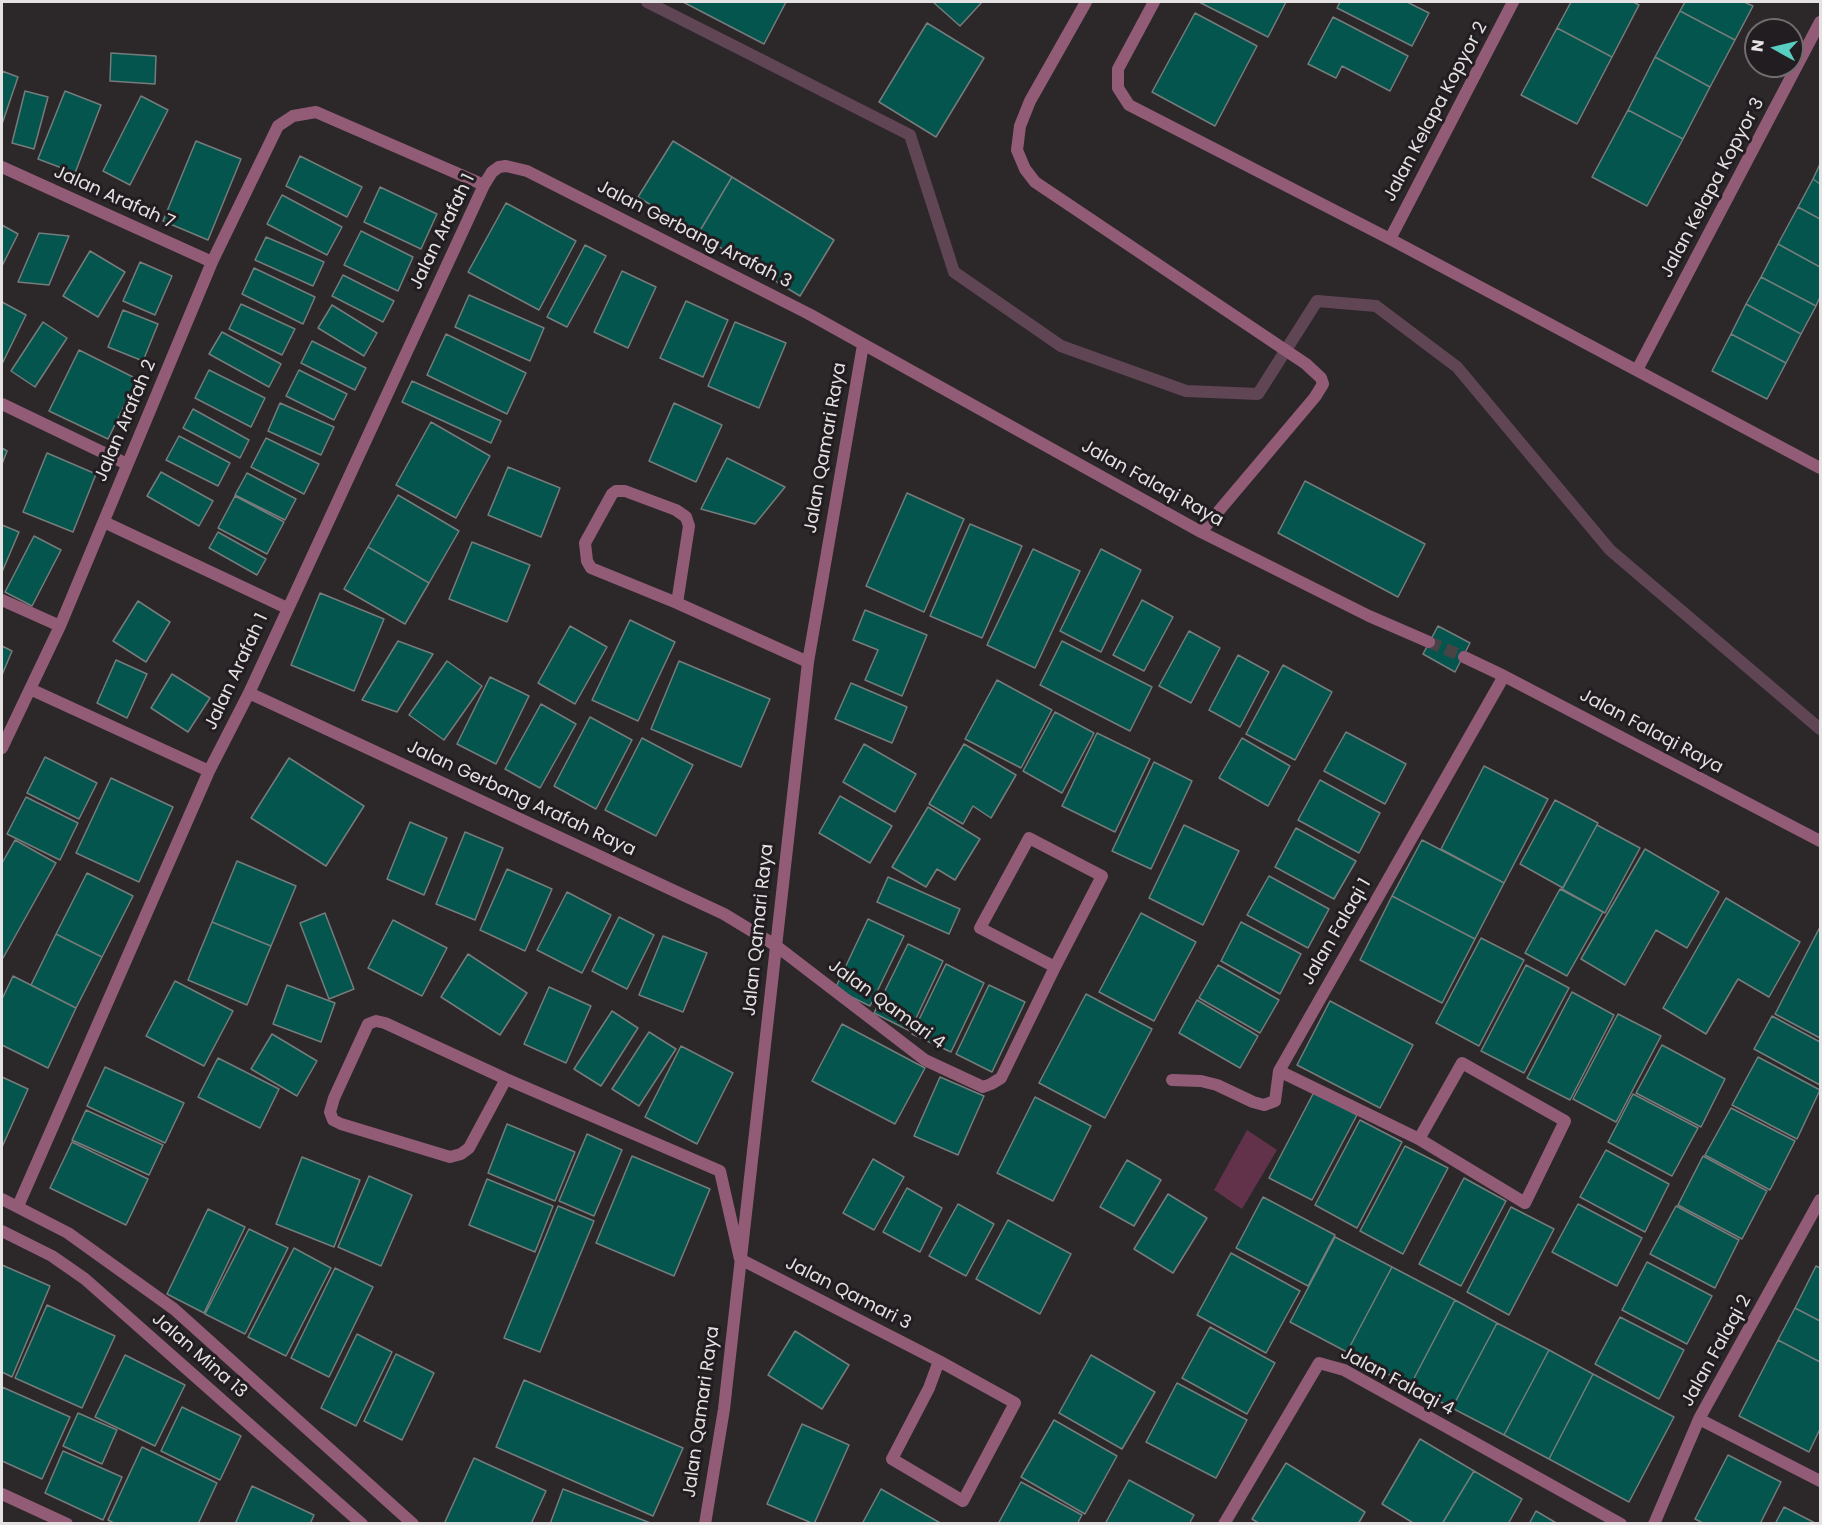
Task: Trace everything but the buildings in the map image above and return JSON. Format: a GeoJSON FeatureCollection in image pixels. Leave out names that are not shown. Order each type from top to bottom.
{"type":"FeatureCollection","features":[{"type":"Feature","properties":{"kind":"street"},"geometry":{"type":"LineString","coordinates":[[1086,2],[1030,101],[1020,126],[1017,150],[1025,169],[1035,182],[1306,364],[1321,378],[1323,384],[1316,397],[1201,532]]}},
{"type":"Feature","properties":{"kind":"street"},"geometry":{"type":"LineString","coordinates":[[1154,2],[1118,69],[1118,88],[1129,105],[1390,239],[1821,468]]}},
{"type":"Feature","properties":{"kind":"street","name":"Jalan Kelapa Kopyor 2"},"geometry":{"type":"LineString","coordinates":[[1390,239],[1513,2]]}},
{"type":"Feature","properties":{"kind":"street","name":"Jalan Kelapa Kopyor 3"},"geometry":{"type":"LineString","coordinates":[[1637,370],[1821,22]]}},
{"type":"Feature","properties":{"kind":"street","name":"Jalan Arafah 2"},"geometry":{"type":"LineString","coordinates":[[2,748],[60,626],[212,262],[278,126],[293,116],[316,112],[483,185]]}},
{"type":"Feature","properties":{"kind":"street","name":"Jalan Arafah 7"},"geometry":{"type":"LineString","coordinates":[[2,166],[212,262]]}},
{"type":"Feature","properties":{"kind":"street","name":"Jalan Arafah 1"},"geometry":{"type":"LineString","coordinates":[[18,1206],[209,771],[249,693],[483,185],[492,172],[499,167],[506,166]]}},
{"type":"Feature","properties":{"kind":"street","name":"Jalan Gerbang Arafah 3"},"geometry":{"type":"LineString","coordinates":[[506,166],[527,171],[809,314],[862,345]]}},
{"type":"Feature","properties":{"kind":"street","name":"Jalan Falaqi Raya"},"geometry":{"type":"LineString","coordinates":[[862,345],[1201,532],[1369,616],[1430,642]]}},
{"type":"Feature","properties":{"kind":"street","name":"Jalan Qamari Raya"},"geometry":{"type":"LineString","coordinates":[[706,1523],[724,1409],[808,662],[862,345]]}},
{"type":"Feature","properties":{"kind":"street"},"geometry":{"type":"LineString","coordinates":[[2,404],[127,464]]}},
{"type":"Feature","properties":{"kind":"street"},"geometry":{"type":"LineString","coordinates":[[677,603],[689,526],[686,517],[676,510],[624,491],[616,491],[612,494],[585,543],[587,561],[591,568],[677,603],[808,662]]}},
{"type":"Feature","properties":{"kind":"street"},"geometry":{"type":"LineString","coordinates":[[104,522],[287,608]]}},
{"type":"Feature","properties":{"kind":"street"},"geometry":{"type":"LineString","coordinates":[[2,600],[60,626]]}},
{"type":"Feature","properties":{"kind":"street","name":"Jalan Falaqi Raya"},"geometry":{"type":"LineString","coordinates":[[1464,657],[1821,841]]}},
{"type":"Feature","properties":{"kind":"street","name":"Jalan Falaqi 1"},"geometry":{"type":"LineString","coordinates":[[1279,1071],[1504,676]]}},
{"type":"Feature","properties":{"kind":"street"},"geometry":{"type":"LineString","coordinates":[[30,689],[209,771]]}},
{"type":"Feature","properties":{"kind":"street","name":"Jalan Gerbang Arafah Raya"},"geometry":{"type":"LineString","coordinates":[[249,693],[724,914],[775,945]]}},
{"type":"Feature","properties":{"kind":"street","name":"Jalan Qamari 4"},"geometry":{"type":"LineString","coordinates":[[775,945],[926,1060],[983,1087],[991,1084],[1001,1078],[1102,876],[1029,838],[980,928],[1055,968]]}},
{"type":"Feature","properties":{"kind":"street"},"geometry":{"type":"LineString","coordinates":[[506,1079],[469,1148],[462,1154],[450,1157],[341,1124],[333,1120],[330,1112],[334,1098],[368,1024],[376,1021],[385,1023],[506,1079],[720,1171],[740,1258]]}},
{"type":"Feature","properties":{"kind":"street"},"geometry":{"type":"LineString","coordinates":[[1172,1080],[1201,1081],[1217,1085],[1264,1105],[1275,1101],[1279,1071],[1419,1139],[1525,1203],[1564,1121],[1462,1063],[1419,1139]]}},
{"type":"Feature","properties":{"kind":"street"},"geometry":{"type":"LineString","coordinates":[[2,1199],[68,1233],[174,1309],[413,1524]]}},
{"type":"Feature","properties":{"kind":"street","name":"Jalan Falaqi 2"},"geometry":{"type":"LineString","coordinates":[[1654,1524],[1699,1419],[1821,1200]]}},
{"type":"Feature","properties":{"kind":"street","name":"Jalan Mina 13"},"geometry":{"type":"LineString","coordinates":[[2,1231],[52,1256],[85,1280],[362,1524]]}},
{"type":"Feature","properties":{"kind":"street","name":"Jalan Qamari 3"},"geometry":{"type":"LineString","coordinates":[[740,1258],[939,1361],[1016,1403],[963,1501],[892,1459],[929,1388],[939,1361]]}},
{"type":"Feature","properties":{"kind":"street","name":"Jalan Falaqi 4"},"geometry":{"type":"LineString","coordinates":[[1224,1524],[1319,1363],[1344,1370],[1621,1524]]}},
{"type":"Feature","properties":{"kind":"street"},"geometry":{"type":"LineString","coordinates":[[1699,1419],[1821,1481]]}},
{"type":"Feature","properties":{"kind":"street"},"geometry":{"type":"LineString","coordinates":[[2,1494],[67,1524]]}},
{"type":"Feature","properties":{"kind":"street"},"geometry":{"type":"LineString","coordinates":[[342,1524],[348,1511]]}},
{"type":"Feature","properties":{"kind":"shaded area"},"geometry":{"type":"Polygon","coordinates":[[[1247,1130],[1277,1150],[1242,1209],[1214,1190],[1247,1130]]]}},
{"type":"Feature","properties":{"kind":"waterway"},"geometry":{"type":"LineString","coordinates":[[647,2],[910,135],[954,272],[1061,346],[1186,391],[1258,394],[1317,301],[1376,306],[1457,367],[1610,550],[1820,729]]}},
{"type":"Feature","properties":{"kind":"tunnel"},"geometry":{"type":"LineString","coordinates":[[1429,642],[1464,657]]}}]}
